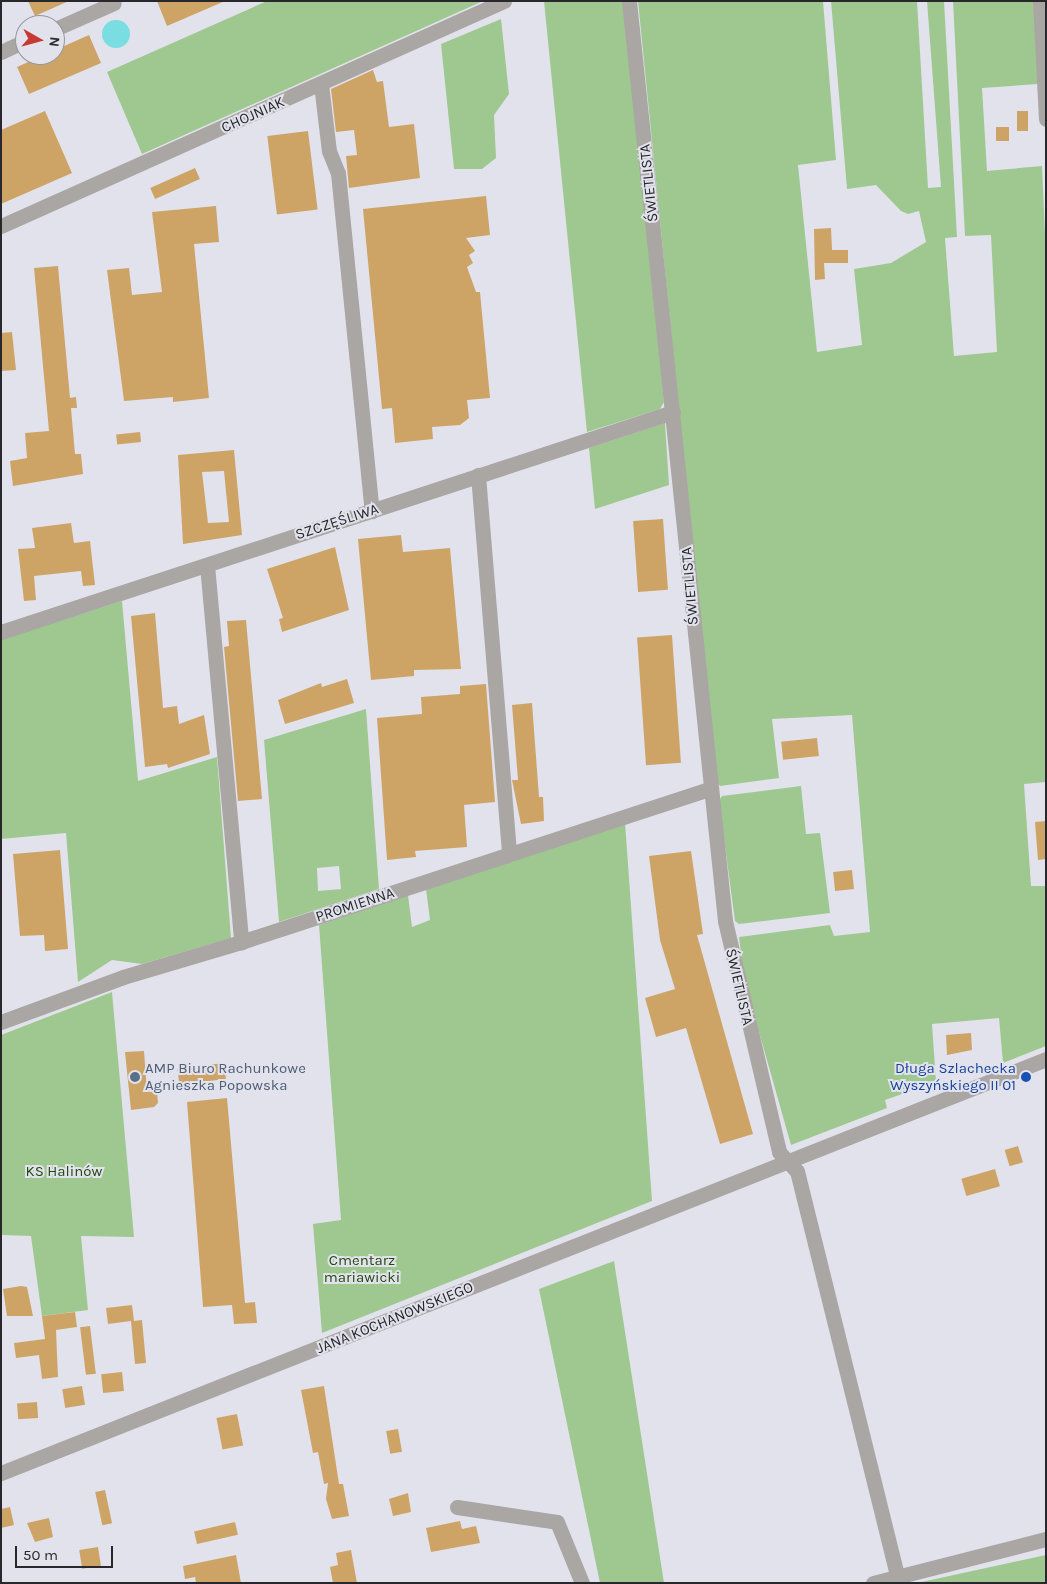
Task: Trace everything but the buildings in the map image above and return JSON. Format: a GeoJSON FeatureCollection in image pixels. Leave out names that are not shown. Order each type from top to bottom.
{"type":"FeatureCollection","features":[{"type":"Feature","properties":{"kind":"street","name":"CHOJNIAK"},"geometry":{"type":"LineString","coordinates":[[1,226],[504,1]]}},
{"type":"Feature","properties":{"kind":"street","name":"ŚWIETLISTA"},"geometry":{"type":"LineString","coordinates":[[629,1],[673,412],[709,789],[725,921],[740,993],[779,1152],[797,1171],[898,1578]]}},
{"type":"Feature","properties":{"kind":"street"},"geometry":{"type":"LineString","coordinates":[[1040,1],[1046,119]]}},
{"type":"Feature","properties":{"kind":"street"},"geometry":{"type":"LineString","coordinates":[[65,25],[114,3]]}},
{"type":"Feature","properties":{"kind":"street"},"geometry":{"type":"LineString","coordinates":[[1,52],[15,46]]}},
{"type":"Feature","properties":{"kind":"street"},"geometry":{"type":"LineString","coordinates":[[321,84],[329,151],[338,173],[372,511]]}},
{"type":"Feature","properties":{"kind":"street","name":"SZCZĘŚLIWA"},"geometry":{"type":"LineString","coordinates":[[1,632],[673,412]]}},
{"type":"Feature","properties":{"kind":"street"},"geometry":{"type":"LineString","coordinates":[[478,475],[509,854]]}},
{"type":"Feature","properties":{"kind":"street"},"geometry":{"type":"LineString","coordinates":[[207,565],[241,942]]}},
{"type":"Feature","properties":{"kind":"street","name":"PROMIENNA"},"geometry":{"type":"LineString","coordinates":[[1,1022],[123,977],[241,942],[709,789]]}},
{"type":"Feature","properties":{"kind":"street","name":"JANA KOCHANOWSKIEGO"},"geometry":{"type":"LineString","coordinates":[[1,1473],[1046,1059]]}},
{"type":"Feature","properties":{"kind":"street"},"geometry":{"type":"LineString","coordinates":[[457,1508],[557,1522],[574,1554],[582,1583]]}},
{"type":"Feature","properties":{"kind":"street"},"geometry":{"type":"LineString","coordinates":[[873,1583],[1046,1539]]}},
{"type":"Feature","properties":{"kind":"green space"},"geometry":{"type":"Polygon","coordinates":[[[267,1],[483,1],[142,154],[107,72],[267,1]]]}},
{"type":"Feature","properties":{"kind":"green space"},"geometry":{"type":"Polygon","coordinates":[[[544,1],[624,1],[664,402],[660,409],[587,432],[544,1]]]}},
{"type":"Feature","properties":{"kind":"green space"},"geometry":{"type":"Polygon","coordinates":[[[638,1],[823,1],[836,160],[798,165],[817,352],[862,345],[854,269],[891,263],[926,242],[919,211],[908,214],[901,211],[876,185],[847,189],[831,1],[917,1],[928,188],[941,187],[927,1],[944,1],[957,237],[945,238],[954,356],[997,352],[991,235],[965,236],[953,1],[1037,1],[1038,84],[982,88],[987,171],[1042,166],[1046,257],[1046,782],[1024,784],[1031,886],[1046,886],[1046,1046],[1003,1063],[999,1018],[932,1024],[936,1082],[885,1100],[887,1108],[791,1145],[744,979],[739,937],[830,925],[834,936],[870,932],[852,715],[772,719],[779,778],[720,786],[716,781],[638,1]]]}},
{"type":"Feature","properties":{"kind":"green space"},"geometry":{"type":"Polygon","coordinates":[[[501,19],[509,94],[494,115],[496,158],[482,169],[454,169],[441,44],[501,19]]]}},
{"type":"Feature","properties":{"kind":"green space"},"geometry":{"type":"Polygon","coordinates":[[[665,423],[669,485],[595,509],[589,448],[665,423]]]}},
{"type":"Feature","properties":{"kind":"green space"},"geometry":{"type":"Polygon","coordinates":[[[122,601],[138,781],[217,757],[231,938],[142,964],[112,960],[78,982],[66,833],[1,839],[1,640],[122,601]]]}},
{"type":"Feature","properties":{"kind":"green space"},"geometry":{"type":"Polygon","coordinates":[[[366,709],[379,889],[279,922],[264,740],[366,709]],[[339,866],[317,868],[318,891],[341,889],[339,866]]]}},
{"type":"Feature","properties":{"kind":"green space"},"geometry":{"type":"Polygon","coordinates":[[[801,786],[806,834],[820,833],[830,913],[739,924],[735,921],[719,801],[722,796],[801,786]]]}},
{"type":"Feature","properties":{"kind":"green space","name":"Cmentarz mariawicki"},"geometry":{"type":"Polygon","coordinates":[[[625,822],[652,1201],[322,1333],[313,1224],[341,1220],[319,925],[408,895],[412,927],[430,920],[426,889],[625,822]]]}},
{"type":"Feature","properties":{"kind":"green space","name":"KS Halinów"},"geometry":{"type":"Polygon","coordinates":[[[112,992],[134,1237],[81,1236],[88,1310],[42,1316],[31,1236],[1,1235],[1,1035],[112,992]]]}},
{"type":"Feature","properties":{"kind":"green space"},"geometry":{"type":"Polygon","coordinates":[[[614,1261],[664,1583],[600,1583],[539,1289],[614,1261]]]}},
{"type":"Feature","properties":{"kind":"green space"},"geometry":{"type":"Polygon","coordinates":[[[1046,1555],[1046,1583],[917,1583],[1046,1555]]]}},
{"type":"Feature","properties":{"kind":"water"},"geometry":{"type":"Polygon","coordinates":[[[116,20],[126,24],[130,34],[126,44],[116,48],[106,44],[102,34],[106,24],[116,20]]]}},
{"type":"Feature","properties":{"kind":"place","name":"AMP Biuro Rachunkowe Agnieszka Popowska"},"geometry":{"type":"Point","coordinates":[135,1077]}},
{"type":"Feature","properties":{"kind":"place","name":"Długa Szlachecka Wyszyńskiego II 01"},"geometry":{"type":"Point","coordinates":[1026,1077]}}]}
